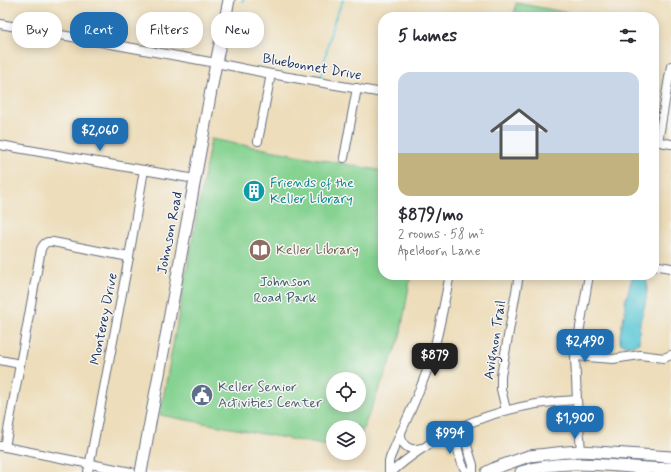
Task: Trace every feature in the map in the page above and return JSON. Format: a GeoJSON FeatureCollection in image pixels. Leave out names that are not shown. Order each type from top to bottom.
{"type":"FeatureCollection","features":[{"type":"Feature","properties":{"kind":"main road","name":"Johnson Road"},"geometry":{"type":"LineString","coordinates":[[141,472],[196,179],[216,63],[230,0]]}},
{"type":"Feature","properties":{"kind":"main road"},"geometry":{"type":"LineString","coordinates":[[487,472],[529,456],[566,452],[581,451],[671,457]]}},
{"type":"Feature","properties":{"kind":"main road"},"geometry":{"type":"LineString","coordinates":[[521,472],[532,468],[569,464],[671,468]]}},
{"type":"Feature","properties":{"kind":"street","name":"Bluebonnet Drive"},"geometry":{"type":"LineString","coordinates":[[0,24],[271,74],[378,92]]}},
{"type":"Feature","properties":{"kind":"street"},"geometry":{"type":"LineString","coordinates":[[659,126],[671,66]]}},
{"type":"Feature","properties":{"kind":"street"},"geometry":{"type":"LineString","coordinates":[[258,141],[271,74]]}},
{"type":"Feature","properties":{"kind":"street"},"geometry":{"type":"LineString","coordinates":[[344,158],[357,88]]}},
{"type":"Feature","properties":{"kind":"street"},"geometry":{"type":"LineString","coordinates":[[659,142],[671,144]]}},
{"type":"Feature","properties":{"kind":"street"},"geometry":{"type":"LineString","coordinates":[[0,145],[196,179]]}},
{"type":"Feature","properties":{"kind":"street","name":"Monterey Drive"},"geometry":{"type":"LineString","coordinates":[[89,468],[144,170]]}},
{"type":"Feature","properties":{"kind":"street"},"geometry":{"type":"LineString","coordinates":[[129,257],[48,241],[43,244],[20,364],[2,446],[89,468],[131,472]]}},
{"type":"Feature","properties":{"kind":"street"},"geometry":{"type":"LineString","coordinates":[[659,266],[671,268]]}},
{"type":"Feature","properties":{"kind":"street"},"geometry":{"type":"LineString","coordinates":[[389,472],[389,460],[434,351],[449,280]]}},
{"type":"Feature","properties":{"kind":"street","name":"Avignon Trail"},"geometry":{"type":"LineString","coordinates":[[506,410],[501,389],[501,376],[518,280]]}},
{"type":"Feature","properties":{"kind":"street"},"geometry":{"type":"LineString","coordinates":[[581,451],[575,356],[588,280]]}},
{"type":"Feature","properties":{"kind":"street"},"geometry":{"type":"LineString","coordinates":[[575,356],[613,359],[640,355],[664,358],[671,355]]}},
{"type":"Feature","properties":{"kind":"street"},"geometry":{"type":"LineString","coordinates":[[0,360],[20,364]]}},
{"type":"Feature","properties":{"kind":"street"},"geometry":{"type":"LineString","coordinates":[[392,472],[407,459],[443,435],[479,418],[506,410],[543,402],[577,400]]}},
{"type":"Feature","properties":{"kind":"street"},"geometry":{"type":"LineString","coordinates":[[456,429],[456,441],[464,468],[467,472]]}},
{"type":"Feature","properties":{"kind":"street"},"geometry":{"type":"LineString","coordinates":[[456,429],[464,436],[473,465],[473,472]]}},
{"type":"Feature","properties":{"kind":"street"},"geometry":{"type":"LineString","coordinates":[[402,430],[401,439],[406,447],[415,450],[424,447]]}},
{"type":"Feature","properties":{"kind":"green space"},"geometry":{"type":"Polygon","coordinates":[[[516,3],[564,12],[515,12],[516,3]]]}},
{"type":"Feature","properties":{"kind":"green space","name":"Johnson Road Park"},"geometry":{"type":"Polygon","coordinates":[[[211,139],[378,170],[378,280],[410,280],[400,337],[366,422],[366,420],[326,420],[326,446],[160,415],[211,139]]]}},
{"type":"Feature","properties":{"kind":"water"},"geometry":{"type":"Polygon","coordinates":[[[632,280],[646,280],[647,291],[640,324],[639,343],[635,345],[620,343],[625,302],[632,280]]]}},
{"type":"Feature","properties":{"kind":"waterway"},"geometry":{"type":"LineString","coordinates":[[321,78],[330,35],[343,0]]}},
{"type":"Feature","properties":{"kind":"place","name":"Friends of the Keller Library"},"geometry":{"type":"Point","coordinates":[254,191]}},
{"type":"Feature","properties":{"kind":"place","name":"Keller Library"},"geometry":{"type":"Point","coordinates":[260,250]}},
{"type":"Feature","properties":{"kind":"place","name":"Keller Senior Activities Center"},"geometry":{"type":"Point","coordinates":[202,395]}}]}
